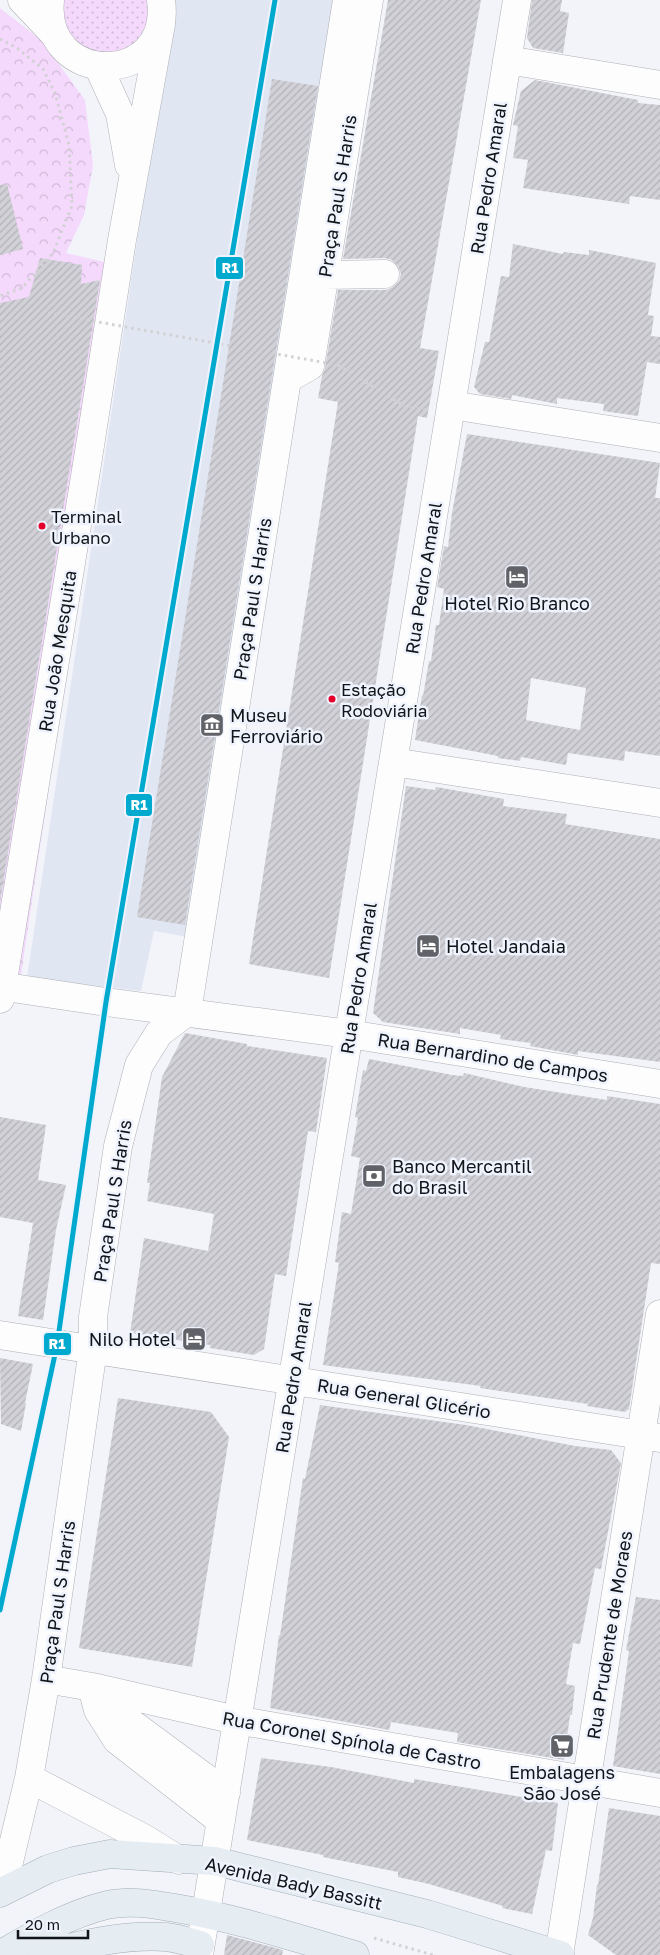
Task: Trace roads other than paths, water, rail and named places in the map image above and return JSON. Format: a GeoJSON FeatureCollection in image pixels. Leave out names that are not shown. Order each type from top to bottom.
{"type":"FeatureCollection","features":[{"type":"Feature","properties":{"kind":"main road","name":"Avenida Bady Bassitt"},"geometry":{"type":"LineString","coordinates":[[1,1892],[48,1869],[74,1861],[110,1854],[215,1861],[427,1914],[559,1955]]}},
{"type":"Feature","properties":{"kind":"main road"},"geometry":{"type":"LineString","coordinates":[[0,1955],[20,1942],[80,1913],[108,1905],[141,1902],[206,1913],[355,1955]]}},
{"type":"Feature","properties":{"kind":"main road"},"geometry":{"type":"LineString","coordinates":[[42,1955],[126,1938],[167,1937],[199,1950]]}},
{"type":"Feature","properties":{"kind":"street"},"geometry":{"type":"LineString","coordinates":[[22,0],[56,36]]}},
{"type":"Feature","properties":{"kind":"street"},"geometry":{"type":"LineString","coordinates":[[50,0],[51,24],[63,47],[85,62],[98,66],[112,67],[125,64],[138,57],[156,37],[161,12]]}},
{"type":"Feature","properties":{"kind":"street","name":"Praça Paul S Harris"},"geometry":{"type":"LineString","coordinates":[[1,1892],[29,1778],[46,1679],[93,1349],[93,1317],[118,1146],[139,1065],[159,1033],[187,1012],[347,0]]}},
{"type":"Feature","properties":{"kind":"street","name":"Praça Paul S Harris"},"geometry":{"type":"LineString","coordinates":[[285,390],[310,366],[369,0]]}},
{"type":"Feature","properties":{"kind":"street","name":"Rua Pedro Amaral"},"geometry":{"type":"LineString","coordinates":[[199,1950],[517,0]]}},
{"type":"Feature","properties":{"kind":"street","name":"Rua João Mesquita"},"geometry":{"type":"LineString","coordinates":[[1,991],[161,12]]}},
{"type":"Feature","properties":{"kind":"street"},"geometry":{"type":"LineString","coordinates":[[507,60],[660,85]]}},
{"type":"Feature","properties":{"kind":"street","name":"Rua João Mesquita"},"geometry":{"type":"LineString","coordinates":[[98,66],[120,114],[132,184]]}},
{"type":"Feature","properties":{"kind":"street"},"geometry":{"type":"LineString","coordinates":[[325,276],[385,274]]}},
{"type":"Feature","properties":{"kind":"street"},"geometry":{"type":"LineString","coordinates":[[450,410],[660,438]]}},
{"type":"Feature","properties":{"kind":"street"},"geometry":{"type":"LineString","coordinates":[[393,762],[660,803]]}},
{"type":"Feature","properties":{"kind":"street","name":"Rua Bernardino de Campos"},"geometry":{"type":"LineString","coordinates":[[1,991],[187,1012],[349,1034],[660,1084]]}},
{"type":"Feature","properties":{"kind":"street","name":"Rua Prudente de Moraes"},"geometry":{"type":"LineString","coordinates":[[559,1955],[586,1781],[650,1437],[660,1314]]}},
{"type":"Feature","properties":{"kind":"street","name":"Rua General Glicério"},"geometry":{"type":"LineString","coordinates":[[0,1335],[650,1437]]}},
{"type":"Feature","properties":{"kind":"street"},"geometry":{"type":"LineString","coordinates":[[208,1714],[226,1684],[237,1605],[265,1550]]}},
{"type":"Feature","properties":{"kind":"street","name":"Rua Coronel Spínola de Castro"},"geometry":{"type":"LineString","coordinates":[[46,1679],[95,1699],[208,1714],[660,1794]]}},
{"type":"Feature","properties":{"kind":"street"},"geometry":{"type":"LineString","coordinates":[[95,1699],[226,1793]]}},
{"type":"Feature","properties":{"kind":"street"},"geometry":{"type":"LineString","coordinates":[[95,1699],[117,1740],[221,1821]]}},
{"type":"Feature","properties":{"kind":"street"},"geometry":{"type":"LineString","coordinates":[[29,1778],[145,1839],[179,1860]]}},
{"type":"Feature","properties":{"kind":"place","name":"Terminal Urbano"},"geometry":{"type":"Point","coordinates":[42,526]}},
{"type":"Feature","properties":{"kind":"place","name":"Hotel Rio Branco"},"geometry":{"type":"Point","coordinates":[517,577]}},
{"type":"Feature","properties":{"kind":"place","name":"Estação Rodoviária"},"geometry":{"type":"Point","coordinates":[332,699]}},
{"type":"Feature","properties":{"kind":"place","name":"Museu Ferroviário"},"geometry":{"type":"Point","coordinates":[212,725]}},
{"type":"Feature","properties":{"kind":"place","name":"Hotel Jandaia"},"geometry":{"type":"Point","coordinates":[428,946]}},
{"type":"Feature","properties":{"kind":"place","name":"Banco Mercantil do Brasil"},"geometry":{"type":"Point","coordinates":[374,1176]}},
{"type":"Feature","properties":{"kind":"place","name":"Nilo Hotel"},"geometry":{"type":"Point","coordinates":[194,1339]}},
{"type":"Feature","properties":{"kind":"place","name":"Embalagens São José"},"geometry":{"type":"Point","coordinates":[562,1746]}}]}
